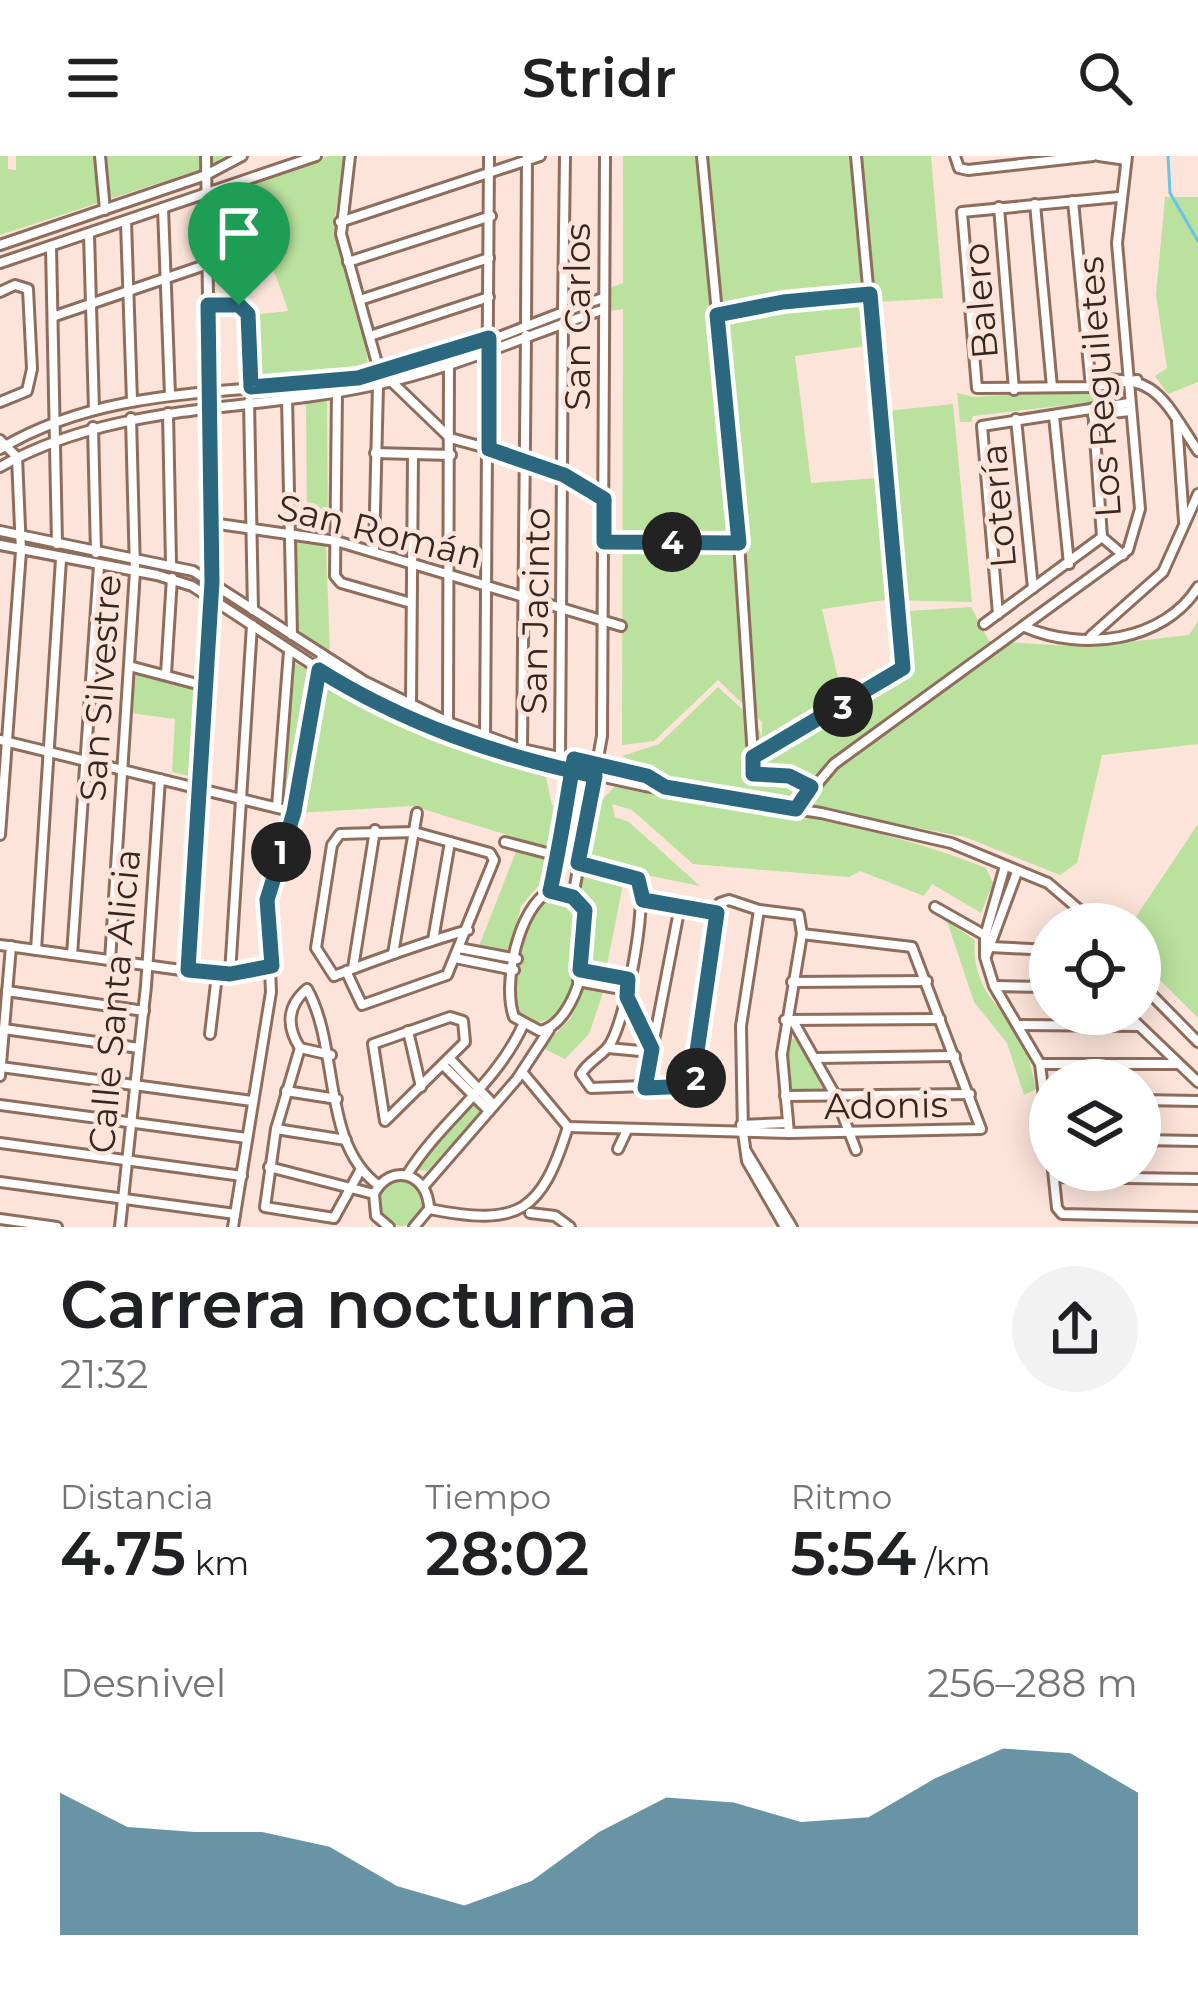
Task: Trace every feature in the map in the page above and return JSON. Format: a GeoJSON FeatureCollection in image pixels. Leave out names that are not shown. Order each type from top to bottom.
{"type":"FeatureCollection","features":[{"type":"Feature","properties":{"kind":"street"},"geometry":{"type":"LineString","coordinates":[[100,156],[105,211]]}},
{"type":"Feature","properties":{"kind":"street"},"geometry":{"type":"LineString","coordinates":[[188,970],[212,598],[206,156]]}},
{"type":"Feature","properties":{"kind":"street"},"geometry":{"type":"LineString","coordinates":[[0,245],[206,175],[242,156]]}},
{"type":"Feature","properties":{"kind":"street"},"geometry":{"type":"LineString","coordinates":[[280,168],[287,156]]}},
{"type":"Feature","properties":{"kind":"street"},"geometry":{"type":"LineString","coordinates":[[0,262],[316,156]]}},
{"type":"Feature","properties":{"kind":"street"},"geometry":{"type":"LineString","coordinates":[[350,156],[340,222],[373,335],[379,379],[374,552]]}},
{"type":"Feature","properties":{"kind":"street"},"geometry":{"type":"LineString","coordinates":[[485,737],[489,156]]}},
{"type":"Feature","properties":{"kind":"street"},"geometry":{"type":"LineString","coordinates":[[340,222],[540,156]]}},
{"type":"Feature","properties":{"kind":"street"},"geometry":{"type":"LineString","coordinates":[[563,311],[565,156]]}},
{"type":"Feature","properties":{"kind":"street","name":"San Carlos"},"geometry":{"type":"LineString","coordinates":[[579,976],[586,918],[573,897],[598,765],[605,156]]}},
{"type":"Feature","properties":{"kind":"street"},"geometry":{"type":"LineString","coordinates":[[702,156],[739,543],[753,774],[789,776],[811,787]]}},
{"type":"Feature","properties":{"kind":"street"},"geometry":{"type":"LineString","coordinates":[[753,757],[903,668],[856,156]]}},
{"type":"Feature","properties":{"kind":"street"},"geometry":{"type":"LineString","coordinates":[[955,156],[963,170],[994,162],[1127,158]]}},
{"type":"Feature","properties":{"kind":"street"},"geometry":{"type":"LineString","coordinates":[[523,749],[527,158]]}},
{"type":"Feature","properties":{"kind":"street","name":"Los Reguiletes"},"geometry":{"type":"LineString","coordinates":[[796,809],[834,764],[1123,555],[1136,535],[1141,509],[1130,407],[1119,197],[1127,158]]}},
{"type":"Feature","properties":{"kind":"street"},"geometry":{"type":"LineString","coordinates":[[225,162],[247,179]]}},
{"type":"Feature","properties":{"kind":"street"},"geometry":{"type":"LineString","coordinates":[[1119,197],[962,212],[978,391],[1131,380],[1159,393],[1197,447]]}},
{"type":"Feature","properties":{"kind":"street"},"geometry":{"type":"LineString","coordinates":[[1073,201],[1089,384]]}},
{"type":"Feature","properties":{"kind":"street"},"geometry":{"type":"LineString","coordinates":[[1035,204],[1052,387]]}},
{"type":"Feature","properties":{"kind":"street","name":"Balero"},"geometry":{"type":"LineString","coordinates":[[999,207],[1014,390]]}},
{"type":"Feature","properties":{"kind":"street"},"geometry":{"type":"LineString","coordinates":[[163,208],[170,395]]}},
{"type":"Feature","properties":{"kind":"street"},"geometry":{"type":"LineString","coordinates":[[348,262],[490,216]]}},
{"type":"Feature","properties":{"kind":"street"},"geometry":{"type":"LineString","coordinates":[[126,222],[132,401]]}},
{"type":"Feature","properties":{"kind":"street"},"geometry":{"type":"LineString","coordinates":[[89,234],[94,410]]}},
{"type":"Feature","properties":{"kind":"street"},"geometry":{"type":"LineString","coordinates":[[51,246],[57,545]]}},
{"type":"Feature","properties":{"kind":"street"},"geometry":{"type":"LineString","coordinates":[[363,298],[489,258]]}},
{"type":"Feature","properties":{"kind":"street"},"geometry":{"type":"LineString","coordinates":[[55,316],[208,264]]}},
{"type":"Feature","properties":{"kind":"street"},"geometry":{"type":"LineString","coordinates":[[0,292],[24,286],[29,293],[30,386],[0,402]]}},
{"type":"Feature","properties":{"kind":"street"},"geometry":{"type":"LineString","coordinates":[[717,315],[783,302],[870,294]]}},
{"type":"Feature","properties":{"kind":"street"},"geometry":{"type":"LineString","coordinates":[[373,335],[489,297]]}},
{"type":"Feature","properties":{"kind":"street"},"geometry":{"type":"LineString","coordinates":[[0,467],[57,439],[130,418],[337,391],[489,343],[603,298]]}},
{"type":"Feature","properties":{"kind":"street"},"geometry":{"type":"LineString","coordinates":[[208,305],[246,310],[251,387]]}},
{"type":"Feature","properties":{"kind":"street"},"geometry":{"type":"LineString","coordinates":[[526,330],[602,310]]}},
{"type":"Feature","properties":{"kind":"street","name":"San Jacinto"},"geometry":{"type":"LineString","coordinates":[[560,756],[563,323]]}},
{"type":"Feature","properties":{"kind":"street"},"geometry":{"type":"LineString","coordinates":[[0,835],[21,550],[17,457],[2,444],[56,422],[132,401],[211,390],[391,381],[489,343]]}},
{"type":"Feature","properties":{"kind":"street"},"geometry":{"type":"LineString","coordinates":[[448,722],[449,361]]}},
{"type":"Feature","properties":{"kind":"street"},"geometry":{"type":"LineString","coordinates":[[391,381],[450,438],[527,459],[604,499]]}},
{"type":"Feature","properties":{"kind":"street"},"geometry":{"type":"LineString","coordinates":[[337,391],[337,580],[411,603]]}},
{"type":"Feature","properties":{"kind":"street"},"geometry":{"type":"LineString","coordinates":[[287,397],[292,636]]}},
{"type":"Feature","properties":{"kind":"street"},"geometry":{"type":"LineString","coordinates":[[250,402],[253,610]]}},
{"type":"Feature","properties":{"kind":"street"},"geometry":{"type":"LineString","coordinates":[[998,614],[981,430],[985,423],[1130,407]]}},
{"type":"Feature","properties":{"kind":"street"},"geometry":{"type":"LineString","coordinates":[[168,412],[171,563]]}},
{"type":"Feature","properties":{"kind":"street"},"geometry":{"type":"LineString","coordinates":[[1091,412],[1102,537],[1123,555]]}},
{"type":"Feature","properties":{"kind":"street"},"geometry":{"type":"LineString","coordinates":[[1054,416],[1069,564]]}},
{"type":"Feature","properties":{"kind":"street","name":"San Silvestre"},"geometry":{"type":"LineString","coordinates":[[110,961],[136,558],[130,418]]}},
{"type":"Feature","properties":{"kind":"street","name":"Lotería"},"geometry":{"type":"LineString","coordinates":[[1016,419],[1033,588]]}},
{"type":"Feature","properties":{"kind":"street"},"geometry":{"type":"LineString","coordinates":[[1177,420],[1184,523]]}},
{"type":"Feature","properties":{"kind":"street"},"geometry":{"type":"LineString","coordinates":[[93,427],[96,553]]}},
{"type":"Feature","properties":{"kind":"street"},"geometry":{"type":"LineString","coordinates":[[375,453],[451,455]]}},
{"type":"Feature","properties":{"kind":"street"},"geometry":{"type":"LineString","coordinates":[[411,706],[413,454]]}},
{"type":"Feature","properties":{"kind":"street"},"geometry":{"type":"LineString","coordinates":[[1091,637],[1156,581],[1198,494]]}},
{"type":"Feature","properties":{"kind":"street","name":"San Román"},"geometry":{"type":"LineString","coordinates":[[212,524],[336,541],[621,626]]}},
{"type":"Feature","properties":{"kind":"street"},"geometry":{"type":"LineString","coordinates":[[0,531],[96,553],[171,563],[212,582],[322,656],[411,706],[485,737],[647,776],[665,787]]}},
{"type":"Feature","properties":{"kind":"street"},"geometry":{"type":"LineString","coordinates":[[984,624],[1102,537]]}},
{"type":"Feature","properties":{"kind":"street"},"geometry":{"type":"LineString","coordinates":[[604,542],[739,543]]}},
{"type":"Feature","properties":{"kind":"street"},"geometry":{"type":"LineString","coordinates":[[0,545],[172,578],[212,598],[376,704],[480,748],[595,776],[796,809],[951,843],[1064,893],[1074,903]]}},
{"type":"Feature","properties":{"kind":"street"},"geometry":{"type":"LineString","coordinates":[[36,950],[61,559]]}},
{"type":"Feature","properties":{"kind":"street"},"geometry":{"type":"LineString","coordinates":[[72,955],[99,566]]}},
{"type":"Feature","properties":{"kind":"street"},"geometry":{"type":"LineString","coordinates":[[166,674],[172,578]]}},
{"type":"Feature","properties":{"kind":"street"},"geometry":{"type":"LineString","coordinates":[[1025,627],[1052,638],[1159,628],[1198,587]]}},
{"type":"Feature","properties":{"kind":"street"},"geometry":{"type":"LineString","coordinates":[[230,974],[252,625]]}},
{"type":"Feature","properties":{"kind":"street"},"geometry":{"type":"LineString","coordinates":[[277,807],[289,650]]}},
{"type":"Feature","properties":{"kind":"street"},"geometry":{"type":"LineString","coordinates":[[233,1227],[272,966],[267,900],[294,812],[322,656]]}},
{"type":"Feature","properties":{"kind":"street"},"geometry":{"type":"LineString","coordinates":[[129,666],[205,686]]}},
{"type":"Feature","properties":{"kind":"street"},"geometry":{"type":"LineString","coordinates":[[4,741],[294,812]]}},
{"type":"Feature","properties":{"kind":"street"},"geometry":{"type":"LineString","coordinates":[[549,1030],[523,1025],[510,1002],[528,911],[550,891],[574,759]]}},
{"type":"Feature","properties":{"kind":"street","name":"Calle Santa Alicia"},"geometry":{"type":"LineString","coordinates":[[120,1227],[144,1011],[160,779]]}},
{"type":"Feature","properties":{"kind":"street"},"geometry":{"type":"LineString","coordinates":[[393,954],[417,813]]}},
{"type":"Feature","properties":{"kind":"street"},"geometry":{"type":"LineString","coordinates":[[376,830],[350,970],[359,1004],[443,977],[468,930],[494,860],[490,853],[414,832],[376,830],[340,833],[332,844],[316,948],[334,976],[350,970],[393,954],[433,940],[468,930]]}},
{"type":"Feature","properties":{"kind":"street"},"geometry":{"type":"LineString","coordinates":[[433,940],[450,842]]}},
{"type":"Feature","properties":{"kind":"street"},"geometry":{"type":"LineString","coordinates":[[506,842],[557,856]]}},
{"type":"Feature","properties":{"kind":"street"},"geometry":{"type":"LineString","coordinates":[[578,863],[638,879],[643,900],[627,993],[608,1048],[584,1069],[583,1083],[598,1088],[694,1084],[701,1000],[717,913],[726,899],[760,912],[799,915],[802,934],[792,982],[785,1096],[788,1128]]}},
{"type":"Feature","properties":{"kind":"street"},"geometry":{"type":"LineString","coordinates":[[1005,866],[985,957],[994,986],[1037,1059]]}},
{"type":"Feature","properties":{"kind":"street"},"geometry":{"type":"LineString","coordinates":[[989,942],[1017,872]]}},
{"type":"Feature","properties":{"kind":"street"},"geometry":{"type":"LineString","coordinates":[[550,891],[573,897]]}},
{"type":"Feature","properties":{"kind":"street"},"geometry":{"type":"LineString","coordinates":[[643,900],[717,913]]}},
{"type":"Feature","properties":{"kind":"street"},"geometry":{"type":"LineString","coordinates":[[645,1088],[680,906]]}},
{"type":"Feature","properties":{"kind":"street"},"geometry":{"type":"LineString","coordinates":[[935,907],[989,942],[1029,947]]}},
{"type":"Feature","properties":{"kind":"street"},"geometry":{"type":"LineString","coordinates":[[760,912],[742,1026],[740,1129],[745,1150],[788,1227]]}},
{"type":"Feature","properties":{"kind":"street"},"geometry":{"type":"LineString","coordinates":[[785,1096],[970,1094],[912,946],[802,934]]}},
{"type":"Feature","properties":{"kind":"street"},"geometry":{"type":"LineString","coordinates":[[252,1101],[0,1071],[5,946],[217,974],[272,966]]}},
{"type":"Feature","properties":{"kind":"street"},"geometry":{"type":"LineString","coordinates":[[460,948],[516,964]]}},
{"type":"Feature","properties":{"kind":"street"},"geometry":{"type":"LineString","coordinates":[[455,958],[516,964]]}},
{"type":"Feature","properties":{"kind":"street"},"geometry":{"type":"LineString","coordinates":[[210,1034],[217,974]]}},
{"type":"Feature","properties":{"kind":"street"},"geometry":{"type":"LineString","coordinates":[[579,976],[628,979]]}},
{"type":"Feature","properties":{"kind":"street"},"geometry":{"type":"LineString","coordinates":[[579,976],[627,993],[651,1051]]}},
{"type":"Feature","properties":{"kind":"street"},"geometry":{"type":"LineString","coordinates":[[425,1185],[522,1072],[549,1030],[568,1014],[579,976]]}},
{"type":"Feature","properties":{"kind":"street"},"geometry":{"type":"LineString","coordinates":[[792,982],[927,981]]}},
{"type":"Feature","properties":{"kind":"street"},"geometry":{"type":"LineString","coordinates":[[994,986],[1029,987]]}},
{"type":"Feature","properties":{"kind":"street"},"geometry":{"type":"LineString","coordinates":[[361,1169],[331,1219],[265,1208],[276,1129],[300,1048],[290,1015],[294,1001],[307,989],[331,1055],[346,1140],[376,1190],[382,1225]]}},
{"type":"Feature","properties":{"kind":"street"},"geometry":{"type":"LineString","coordinates":[[4,996],[144,1011]]}},
{"type":"Feature","properties":{"kind":"street"},"geometry":{"type":"LineString","coordinates":[[1161,1004],[1198,1042]]}},
{"type":"Feature","properties":{"kind":"street"},"geometry":{"type":"LineString","coordinates":[[460,1018],[466,1036],[448,1063],[385,1121],[372,1047],[408,1031],[460,1018]]}},
{"type":"Feature","properties":{"kind":"street"},"geometry":{"type":"LineString","coordinates":[[789,1020],[940,1019]]}},
{"type":"Feature","properties":{"kind":"street"},"geometry":{"type":"LineString","coordinates":[[789,1020],[816,1058],[856,1150]]}},
{"type":"Feature","properties":{"kind":"street"},"geometry":{"type":"LineString","coordinates":[[407,1175],[504,1062],[523,1025]]}},
{"type":"Feature","properties":{"kind":"street"},"geometry":{"type":"LineString","coordinates":[[1020,1025],[1029,1025]]}},
{"type":"Feature","properties":{"kind":"street"},"geometry":{"type":"LineString","coordinates":[[642,1027],[656,1028]]}},
{"type":"Feature","properties":{"kind":"street"},"geometry":{"type":"LineString","coordinates":[[408,1031],[421,1088]]}},
{"type":"Feature","properties":{"kind":"street"},"geometry":{"type":"LineString","coordinates":[[2,1034],[140,1048]]}},
{"type":"Feature","properties":{"kind":"street"},"geometry":{"type":"LineString","coordinates":[[1147,1035],[1198,1082]]}},
{"type":"Feature","properties":{"kind":"street"},"geometry":{"type":"LineString","coordinates":[[300,1048],[331,1055]]}},
{"type":"Feature","properties":{"kind":"street"},"geometry":{"type":"LineString","coordinates":[[608,1048],[651,1051]]}},
{"type":"Feature","properties":{"kind":"street"},"geometry":{"type":"LineString","coordinates":[[816,1058],[955,1056]]}},
{"type":"Feature","properties":{"kind":"street"},"geometry":{"type":"LineString","coordinates":[[448,1063],[492,1108]]}},
{"type":"Feature","properties":{"kind":"street"},"geometry":{"type":"LineString","coordinates":[[1161,1064],[1178,1064]]}},
{"type":"Feature","properties":{"kind":"street"},"geometry":{"type":"LineString","coordinates":[[522,1072],[568,1127],[545,1192],[529,1213]]}},
{"type":"Feature","properties":{"kind":"street"},"geometry":{"type":"LineString","coordinates":[[286,1091],[337,1099]]}},
{"type":"Feature","properties":{"kind":"street","name":"Adonis"},"geometry":{"type":"LineString","coordinates":[[568,1127],[851,1131],[983,1127],[970,1094]]}},
{"type":"Feature","properties":{"kind":"street"},"geometry":{"type":"LineString","coordinates":[[1161,1100],[1198,1101]]}},
{"type":"Feature","properties":{"kind":"street"},"geometry":{"type":"LineString","coordinates":[[0,1105],[247,1138]]}},
{"type":"Feature","properties":{"kind":"street"},"geometry":{"type":"LineString","coordinates":[[276,1129],[346,1140]]}},
{"type":"Feature","properties":{"kind":"street"},"geometry":{"type":"LineString","coordinates":[[618,1149],[627,1130]]}},
{"type":"Feature","properties":{"kind":"street"},"geometry":{"type":"LineString","coordinates":[[1161,1140],[1198,1141]]}},
{"type":"Feature","properties":{"kind":"street"},"geometry":{"type":"LineString","coordinates":[[0,1143],[242,1176]]}},
{"type":"Feature","properties":{"kind":"street"},"geometry":{"type":"LineString","coordinates":[[269,1167],[376,1190]]}},
{"type":"Feature","properties":{"kind":"street"},"geometry":{"type":"LineString","coordinates":[[376,1190],[388,1177],[407,1175],[425,1185]]}},
{"type":"Feature","properties":{"kind":"street"},"geometry":{"type":"LineString","coordinates":[[1161,1177],[1198,1179]]}},
{"type":"Feature","properties":{"kind":"street"},"geometry":{"type":"LineString","coordinates":[[0,1182],[235,1214]]}},
{"type":"Feature","properties":{"kind":"street"},"geometry":{"type":"LineString","coordinates":[[414,1227],[429,1209],[425,1185]]}},
{"type":"Feature","properties":{"kind":"street"},"geometry":{"type":"LineString","coordinates":[[1055,1191],[1057,1208],[1066,1215],[1198,1217]]}},
{"type":"Feature","properties":{"kind":"street"},"geometry":{"type":"LineString","coordinates":[[545,1192],[555,1216]]}},
{"type":"Feature","properties":{"kind":"street"},"geometry":{"type":"LineString","coordinates":[[429,1209],[482,1226],[529,1213],[555,1216],[570,1227]]}},
{"type":"Feature","properties":{"kind":"street"},"geometry":{"type":"LineString","coordinates":[[0,1219],[57,1227]]}},
{"type":"Feature","properties":{"kind":"green space"},"geometry":{"type":"Polygon","coordinates":[[[0,156],[8,156],[8,169],[16,170],[16,156],[241,156],[0,235],[0,156]]]}},
{"type":"Feature","properties":{"kind":"green space"},"geometry":{"type":"Polygon","coordinates":[[[328,156],[345,156],[334,223],[363,317],[368,369],[280,380],[279,374],[254,377],[252,315],[288,311],[253,216],[246,182],[328,156]]]}},
{"type":"Feature","properties":{"kind":"green space"},"geometry":{"type":"Polygon","coordinates":[[[623,156],[931,156],[943,298],[861,303],[866,346],[795,356],[811,483],[892,477],[887,411],[953,404],[972,602],[885,600],[822,609],[841,691],[762,743],[763,748],[847,717],[911,666],[909,611],[971,607],[989,641],[1085,647],[1189,635],[1198,621],[1198,744],[1102,755],[1077,863],[1060,875],[965,837],[684,782],[622,756],[659,744],[718,687],[757,723],[762,739],[762,722],[718,680],[654,741],[622,745],[623,309],[609,311],[609,288],[623,283],[623,156]]]}},
{"type":"Feature","properties":{"kind":"green space"},"geometry":{"type":"Polygon","coordinates":[[[1165,197],[1198,197],[1198,382],[1168,394],[1155,376],[1167,368],[1156,295],[1165,197]]]}},
{"type":"Feature","properties":{"kind":"green space"},"geometry":{"type":"Polygon","coordinates":[[[1119,388],[1121,393],[1111,400],[973,416],[971,422],[960,422],[957,393],[973,397],[1119,388]]]}},
{"type":"Feature","properties":{"kind":"green space"},"geometry":{"type":"Polygon","coordinates":[[[327,398],[328,532],[307,528],[306,400],[327,398]]]}},
{"type":"Feature","properties":{"kind":"green space"},"geometry":{"type":"Polygon","coordinates":[[[296,538],[326,546],[330,654],[296,628],[296,538]]]}},
{"type":"Feature","properties":{"kind":"green space"},"geometry":{"type":"Polygon","coordinates":[[[290,660],[309,671],[290,802],[281,800],[290,660]]]}},
{"type":"Feature","properties":{"kind":"green space"},"geometry":{"type":"Polygon","coordinates":[[[133,672],[198,687],[192,777],[172,772],[175,719],[131,713],[133,672]]]}},
{"type":"Feature","properties":{"kind":"green space"},"geometry":{"type":"Polygon","coordinates":[[[327,686],[432,741],[546,777],[552,805],[559,806],[546,877],[521,906],[509,954],[479,946],[521,839],[413,806],[296,813],[317,691],[327,686]]]}},
{"type":"Feature","properties":{"kind":"green space"},"geometry":{"type":"Polygon","coordinates":[[[616,785],[896,838],[986,868],[993,883],[981,913],[932,884],[924,896],[860,871],[849,877],[693,864],[632,810],[612,804],[615,817],[629,822],[700,886],[646,875],[644,881],[624,879],[606,970],[583,966],[590,918],[577,891],[585,838],[592,811],[616,785]]]}},
{"type":"Feature","properties":{"kind":"green space"},"geometry":{"type":"Polygon","coordinates":[[[1198,824],[1198,1018],[1161,981],[1161,903],[1145,903],[1198,824]]]}},
{"type":"Feature","properties":{"kind":"green space"},"geometry":{"type":"Polygon","coordinates":[[[547,897],[570,902],[577,915],[579,957],[566,1000],[555,1015],[540,1022],[521,1018],[513,998],[529,914],[547,897]]]}},
{"type":"Feature","properties":{"kind":"green space"},"geometry":{"type":"Polygon","coordinates":[[[947,921],[975,940],[976,966],[985,989],[1021,1025],[1029,1059],[1029,1092],[1024,1095],[1007,1043],[974,1002],[947,921]]]}},
{"type":"Feature","properties":{"kind":"green space"},"geometry":{"type":"Polygon","coordinates":[[[580,986],[604,990],[589,1034],[565,1059],[542,1048],[571,1018],[580,986]]]}},
{"type":"Feature","properties":{"kind":"green space"},"geometry":{"type":"Polygon","coordinates":[[[788,1037],[796,1040],[826,1091],[786,1091],[788,1037]]]}},
{"type":"Feature","properties":{"kind":"green space"},"geometry":{"type":"Polygon","coordinates":[[[471,1104],[480,1105],[479,1114],[427,1171],[418,1170],[433,1142],[471,1104]]]}},
{"type":"Feature","properties":{"kind":"green space"},"geometry":{"type":"Polygon","coordinates":[[[400,1178],[417,1185],[424,1202],[417,1219],[400,1226],[383,1219],[376,1202],[383,1185],[400,1178]]]}},
{"type":"Feature","properties":{"kind":"waterway"},"geometry":{"type":"LineString","coordinates":[[1168,156],[1170,193],[1198,241]]}},
{"type":"Feature","properties":{"kind":"route"},"geometry":{"type":"LineString","coordinates":[[239,305],[208,305],[212,582],[188,970],[230,974],[272,966],[267,900],[294,812],[319,670],[376,704],[480,748],[540,766],[572,771],[595,776],[578,863],[638,879],[643,900],[717,913],[692,1086],[645,1088],[652,1049],[627,997],[628,979],[580,970],[585,910],[566,893],[550,891],[563,830],[572,771],[574,759],[647,776],[665,787],[796,809],[811,787],[794,777],[753,774],[749,769],[753,757],[903,668],[870,294],[783,302],[717,315],[739,543],[604,542],[604,499],[564,475],[489,449],[489,338],[358,378],[251,387],[248,314],[239,305]]}}]}
